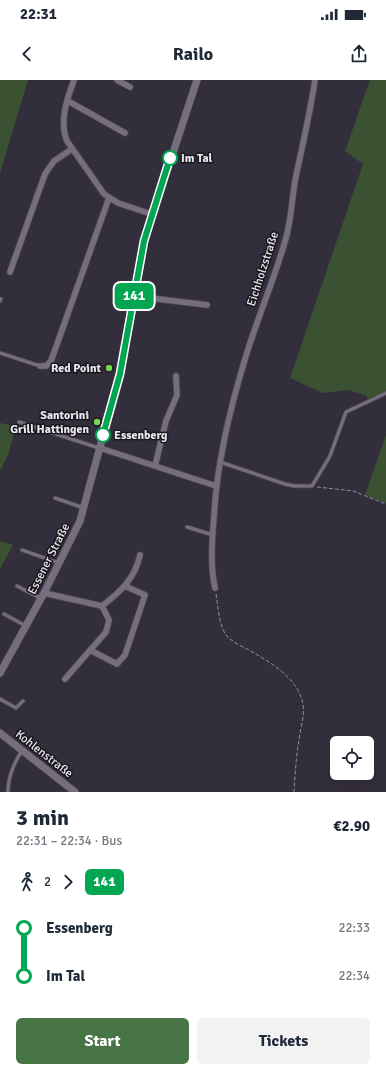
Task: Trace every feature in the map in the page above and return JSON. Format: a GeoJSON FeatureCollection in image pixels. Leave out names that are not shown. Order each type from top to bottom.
{"type":"FeatureCollection","features":[{"type":"Feature","properties":{"kind":"street"},"geometry":{"type":"LineString","coordinates":[[74,80],[63,123],[65,136],[72,149],[100,189],[109,198],[127,207],[151,214]]}},
{"type":"Feature","properties":{"kind":"street"},"geometry":{"type":"LineString","coordinates":[[117,80],[130,87]]}},
{"type":"Feature","properties":{"kind":"street","name":"Essener Straße"},"geometry":{"type":"LineString","coordinates":[[0,673],[76,531],[84,508],[120,374],[144,241],[151,214],[197,80]]}},
{"type":"Feature","properties":{"kind":"street","name":"Eichholzstraße"},"geometry":{"type":"LineString","coordinates":[[214,588],[212,568],[212,535],[216,486],[220,462],[232,404],[246,355],[287,237],[295,180],[306,134],[315,80]]}},
{"type":"Feature","properties":{"kind":"street"},"geometry":{"type":"LineString","coordinates":[[68,101],[125,133]]}},
{"type":"Feature","properties":{"kind":"street"},"geometry":{"type":"LineString","coordinates":[[10,272],[44,174],[54,161],[72,149]]}},
{"type":"Feature","properties":{"kind":"street"},"geometry":{"type":"LineString","coordinates":[[40,366],[46,366],[51,361],[109,198]]}},
{"type":"Feature","properties":{"kind":"street"},"geometry":{"type":"LineString","coordinates":[[134,296],[207,305]]}},
{"type":"Feature","properties":{"kind":"street"},"geometry":{"type":"LineString","coordinates":[[155,466],[166,422],[177,395],[176,376]]}},
{"type":"Feature","properties":{"kind":"street"},"geometry":{"type":"LineString","coordinates":[[100,448],[216,486]]}},
{"type":"Feature","properties":{"kind":"street"},"geometry":{"type":"LineString","coordinates":[[102,606],[125,586],[136,570],[140,555]]}},
{"type":"Feature","properties":{"kind":"street"},"geometry":{"type":"LineString","coordinates":[[90,650],[117,664],[125,655],[145,595],[125,586]]}},
{"type":"Feature","properties":{"kind":"street"},"geometry":{"type":"LineString","coordinates":[[42,596],[102,606]]}},
{"type":"Feature","properties":{"kind":"street"},"geometry":{"type":"LineString","coordinates":[[65,679],[109,628],[109,620],[102,606]]}},
{"type":"Feature","properties":{"kind":"street","name":"Kohlenstraße"},"geometry":{"type":"LineString","coordinates":[[0,733],[75,792]]}},
{"type":"Feature","properties":{"kind":"lane"},"geometry":{"type":"LineString","coordinates":[[0,353],[40,366]]}},
{"type":"Feature","properties":{"kind":"lane"},"geometry":{"type":"LineString","coordinates":[[220,462],[285,484],[294,486],[312,486],[330,456],[346,412],[386,393]]}},
{"type":"Feature","properties":{"kind":"lane"},"geometry":{"type":"LineString","coordinates":[[19,422],[100,448]]}},
{"type":"Feature","properties":{"kind":"lane"},"geometry":{"type":"LineString","coordinates":[[55,498],[84,508]]}},
{"type":"Feature","properties":{"kind":"lane"},"geometry":{"type":"LineString","coordinates":[[187,527],[212,535]]}},
{"type":"Feature","properties":{"kind":"lane"},"geometry":{"type":"LineString","coordinates":[[22,550],[59,563]]}},
{"type":"Feature","properties":{"kind":"lane"},"geometry":{"type":"LineString","coordinates":[[17,586],[42,596]]}},
{"type":"Feature","properties":{"kind":"lane"},"geometry":{"type":"LineString","coordinates":[[4,614],[26,626]]}},
{"type":"Feature","properties":{"kind":"lane"},"geometry":{"type":"LineString","coordinates":[[0,699],[16,708],[18,708],[23,701]]}},
{"type":"Feature","properties":{"kind":"lane"},"geometry":{"type":"LineString","coordinates":[[8,792],[8,783],[13,766],[22,750]]}},
{"type":"Feature","properties":{"kind":"path"},"geometry":{"type":"LineString","coordinates":[[312,486],[353,491],[386,504]]}},
{"type":"Feature","properties":{"kind":"path"},"geometry":{"type":"LineString","coordinates":[[214,588],[223,628],[227,636],[283,673],[295,686],[302,699],[303,714],[294,792]]}},
{"type":"Feature","properties":{"kind":"green space"},"geometry":{"type":"Polygon","coordinates":[[[0,80],[28,80],[0,173],[0,80]]]}},
{"type":"Feature","properties":{"kind":"green space"},"geometry":{"type":"Polygon","coordinates":[[[370,80],[386,80],[386,391],[368,399],[366,395],[348,390],[323,393],[290,378],[363,164],[345,151],[370,80]]]}},
{"type":"Feature","properties":{"kind":"green space"},"geometry":{"type":"Polygon","coordinates":[[[0,423],[16,426],[8,455],[0,471],[0,423]]]}},
{"type":"Feature","properties":{"kind":"green space"},"geometry":{"type":"Polygon","coordinates":[[[386,435],[386,503],[365,495],[386,435]]]}},
{"type":"Feature","properties":{"kind":"green space"},"geometry":{"type":"Polygon","coordinates":[[[0,541],[13,545],[0,569],[0,541]]]}},
{"type":"Feature","properties":{"kind":"bus line","name":"141"},"geometry":{"type":"LineString","coordinates":[[103,435],[120,374],[144,241],[151,214],[170,158]]}},
{"type":"Feature","properties":{"kind":"place","name":"Im Tal"},"geometry":{"type":"Point","coordinates":[170,158]}},
{"type":"Feature","properties":{"kind":"place","name":"Red Point"},"geometry":{"type":"Point","coordinates":[109,368]}},
{"type":"Feature","properties":{"kind":"place","name":"Santorini Grill Hattingen"},"geometry":{"type":"Point","coordinates":[97,422]}},
{"type":"Feature","properties":{"kind":"place","name":"Essenberg"},"geometry":{"type":"Point","coordinates":[103,435]}}]}
